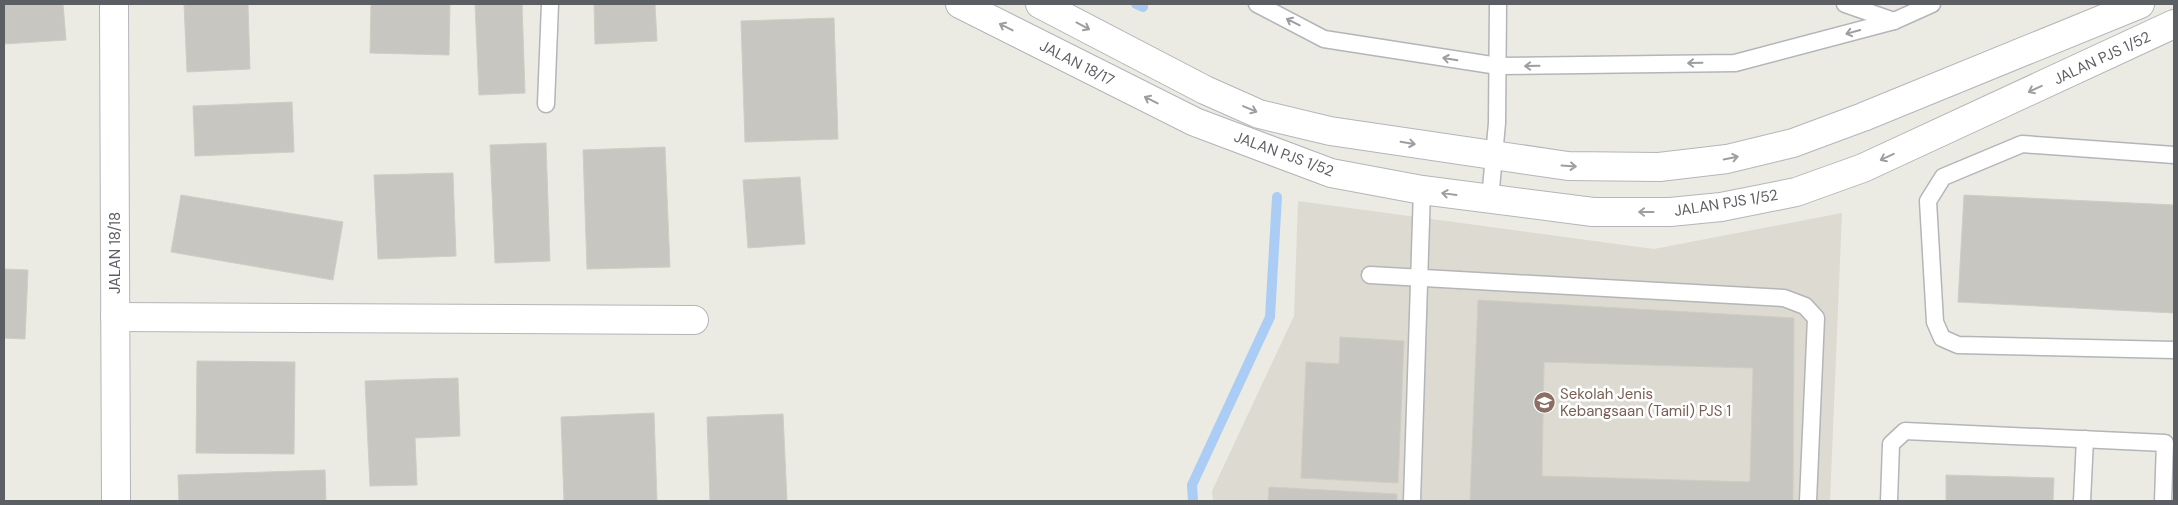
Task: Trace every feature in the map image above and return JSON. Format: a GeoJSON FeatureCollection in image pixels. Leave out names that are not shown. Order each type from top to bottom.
{"type":"FeatureCollection","features":[{"type":"Feature","properties":{"kind":"street","name":"JALAN 18/18"},"geometry":{"type":"LineString","coordinates":[[114,4],[116,501]]}},
{"type":"Feature","properties":{"kind":"street","name":"JALAN 18/17"},"geometry":{"type":"LineString","coordinates":[[960,4],[1195,122]]}},
{"type":"Feature","properties":{"kind":"street","name":"JALAN PJS 1/52"},"geometry":{"type":"LineString","coordinates":[[1040,4],[1205,90],[1259,114],[1330,131],[1568,166],[1659,168],[1728,159],[1793,143],[1863,117],[2140,4]]}},
{"type":"Feature","properties":{"kind":"street","name":"JALAN PJS 1/52"},"geometry":{"type":"LineString","coordinates":[[1195,122],[1331,173],[1422,190],[1593,212],[1670,212],[1721,207],[1796,192],[1863,168],[2174,24]]}},
{"type":"Feature","properties":{"kind":"street"},"geometry":{"type":"LineString","coordinates":[[1195,122],[1205,90]]}},
{"type":"Feature","properties":{"kind":"street"},"geometry":{"type":"LineString","coordinates":[[115,317],[694,320]]}},
{"type":"Feature","properties":{"kind":"lane"},"geometry":{"type":"LineString","coordinates":[[546,104],[550,4]]}},
{"type":"Feature","properties":{"kind":"lane"},"geometry":{"type":"LineString","coordinates":[[1257,4],[1324,39],[1498,66],[1735,63],[1894,21],[1932,4]]}},
{"type":"Feature","properties":{"kind":"lane"},"geometry":{"type":"LineString","coordinates":[[1490,199],[1497,123],[1498,4]]}},
{"type":"Feature","properties":{"kind":"lane"},"geometry":{"type":"LineString","coordinates":[[1845,4],[1894,21]]}},
{"type":"Feature","properties":{"kind":"lane"},"geometry":{"type":"LineString","coordinates":[[2174,155],[2022,144],[1943,177],[1928,201],[1935,322],[1942,338],[1958,345],[2174,350]]}},
{"type":"Feature","properties":{"kind":"lane"},"geometry":{"type":"LineString","coordinates":[[1412,501],[1422,190]]}},
{"type":"Feature","properties":{"kind":"lane"},"geometry":{"type":"LineString","coordinates":[[1370,275],[1784,298],[1805,306],[1816,318],[1808,501]]}},
{"type":"Feature","properties":{"kind":"lane"},"geometry":{"type":"LineString","coordinates":[[1889,501],[1891,444],[1905,431],[2170,443],[2163,501]]}},
{"type":"Feature","properties":{"kind":"lane"},"geometry":{"type":"LineString","coordinates":[[2082,501],[2085,439]]}},
{"type":"Feature","properties":{"kind":"shaded area","name":"Sekolah Jenis Kebangsaan (Tamil) PJS 1"},"geometry":{"type":"Polygon","coordinates":[[[1298,201],[1654,249],[1842,213],[1830,501],[1213,501],[1212,491],[1294,316],[1298,201]]]}},
{"type":"Feature","properties":{"kind":"building"},"geometry":{"type":"Polygon","coordinates":[[[4,4],[63,4],[66,40],[4,44],[4,4]]]}},
{"type":"Feature","properties":{"kind":"building"},"geometry":{"type":"Polygon","coordinates":[[[184,4],[248,4],[250,69],[187,72],[184,4]]]}},
{"type":"Feature","properties":{"kind":"building"},"geometry":{"type":"Polygon","coordinates":[[[371,4],[450,4],[449,55],[370,53],[371,4]]]}},
{"type":"Feature","properties":{"kind":"building"},"geometry":{"type":"Polygon","coordinates":[[[475,4],[522,4],[525,93],[479,95],[475,4]]]}},
{"type":"Feature","properties":{"kind":"building"},"geometry":{"type":"Polygon","coordinates":[[[594,4],[655,4],[657,41],[595,44],[594,4]]]}},
{"type":"Feature","properties":{"kind":"building"},"geometry":{"type":"Polygon","coordinates":[[[834,18],[838,139],[745,142],[741,21],[834,18]]]}},
{"type":"Feature","properties":{"kind":"building"},"geometry":{"type":"Polygon","coordinates":[[[292,102],[294,152],[195,156],[193,106],[292,102]]]}},
{"type":"Feature","properties":{"kind":"building"},"geometry":{"type":"Polygon","coordinates":[[[546,143],[550,261],[495,263],[490,145],[546,143]]]}},
{"type":"Feature","properties":{"kind":"building"},"geometry":{"type":"Polygon","coordinates":[[[665,147],[670,267],[587,269],[583,150],[665,147]]]}},
{"type":"Feature","properties":{"kind":"building"},"geometry":{"type":"Polygon","coordinates":[[[453,173],[456,256],[378,259],[374,175],[453,173]]]}},
{"type":"Feature","properties":{"kind":"building"},"geometry":{"type":"Polygon","coordinates":[[[800,177],[805,244],[748,248],[743,180],[800,177]]]}},
{"type":"Feature","properties":{"kind":"building"},"geometry":{"type":"Polygon","coordinates":[[[181,195],[343,222],[333,280],[171,252],[181,195]]]}},
{"type":"Feature","properties":{"kind":"building"},"geometry":{"type":"Polygon","coordinates":[[[1964,195],[2174,205],[2174,313],[1958,302],[1964,195]]]}},
{"type":"Feature","properties":{"kind":"building"},"geometry":{"type":"Polygon","coordinates":[[[4,269],[28,270],[25,339],[4,338],[4,269]]]}},
{"type":"Feature","properties":{"kind":"building"},"geometry":{"type":"Polygon","coordinates":[[[1478,300],[1794,318],[1793,501],[1470,501],[1478,300]],[[1544,362],[1542,476],[1750,482],[1753,368],[1544,362]]]}},
{"type":"Feature","properties":{"kind":"building"},"geometry":{"type":"Polygon","coordinates":[[[1340,337],[1404,341],[1398,483],[1301,478],[1306,362],[1339,364],[1340,337]]]}},
{"type":"Feature","properties":{"kind":"building"},"geometry":{"type":"Polygon","coordinates":[[[197,361],[295,362],[294,454],[196,453],[197,361]]]}},
{"type":"Feature","properties":{"kind":"building"},"geometry":{"type":"Polygon","coordinates":[[[458,378],[460,436],[415,438],[417,485],[370,486],[365,381],[458,378]]]}},
{"type":"Feature","properties":{"kind":"building"},"geometry":{"type":"Polygon","coordinates":[[[654,413],[657,501],[564,501],[561,417],[654,413]]]}},
{"type":"Feature","properties":{"kind":"building"},"geometry":{"type":"Polygon","coordinates":[[[783,414],[787,501],[710,501],[707,417],[783,414]]]}},
{"type":"Feature","properties":{"kind":"building"},"geometry":{"type":"Polygon","coordinates":[[[325,470],[326,501],[179,501],[178,475],[325,470]]]}},
{"type":"Feature","properties":{"kind":"building"},"geometry":{"type":"Polygon","coordinates":[[[1946,475],[2054,478],[2053,501],[1946,501],[1946,475]]]}},
{"type":"Feature","properties":{"kind":"building"},"geometry":{"type":"Polygon","coordinates":[[[1269,487],[1397,494],[1397,501],[1268,501],[1269,487]]]}},
{"type":"Feature","properties":{"kind":"waterway"},"geometry":{"type":"LineString","coordinates":[[1136,4],[1143,7]]}},
{"type":"Feature","properties":{"kind":"waterway"},"geometry":{"type":"LineString","coordinates":[[1193,501],[1192,485],[1270,317],[1277,197]]}},
{"type":"Feature","properties":{"kind":"place","name":"Sekolah Jenis Kebangsaan (Tamil) PJS 1"},"geometry":{"type":"Point","coordinates":[1544,403]}}]}
